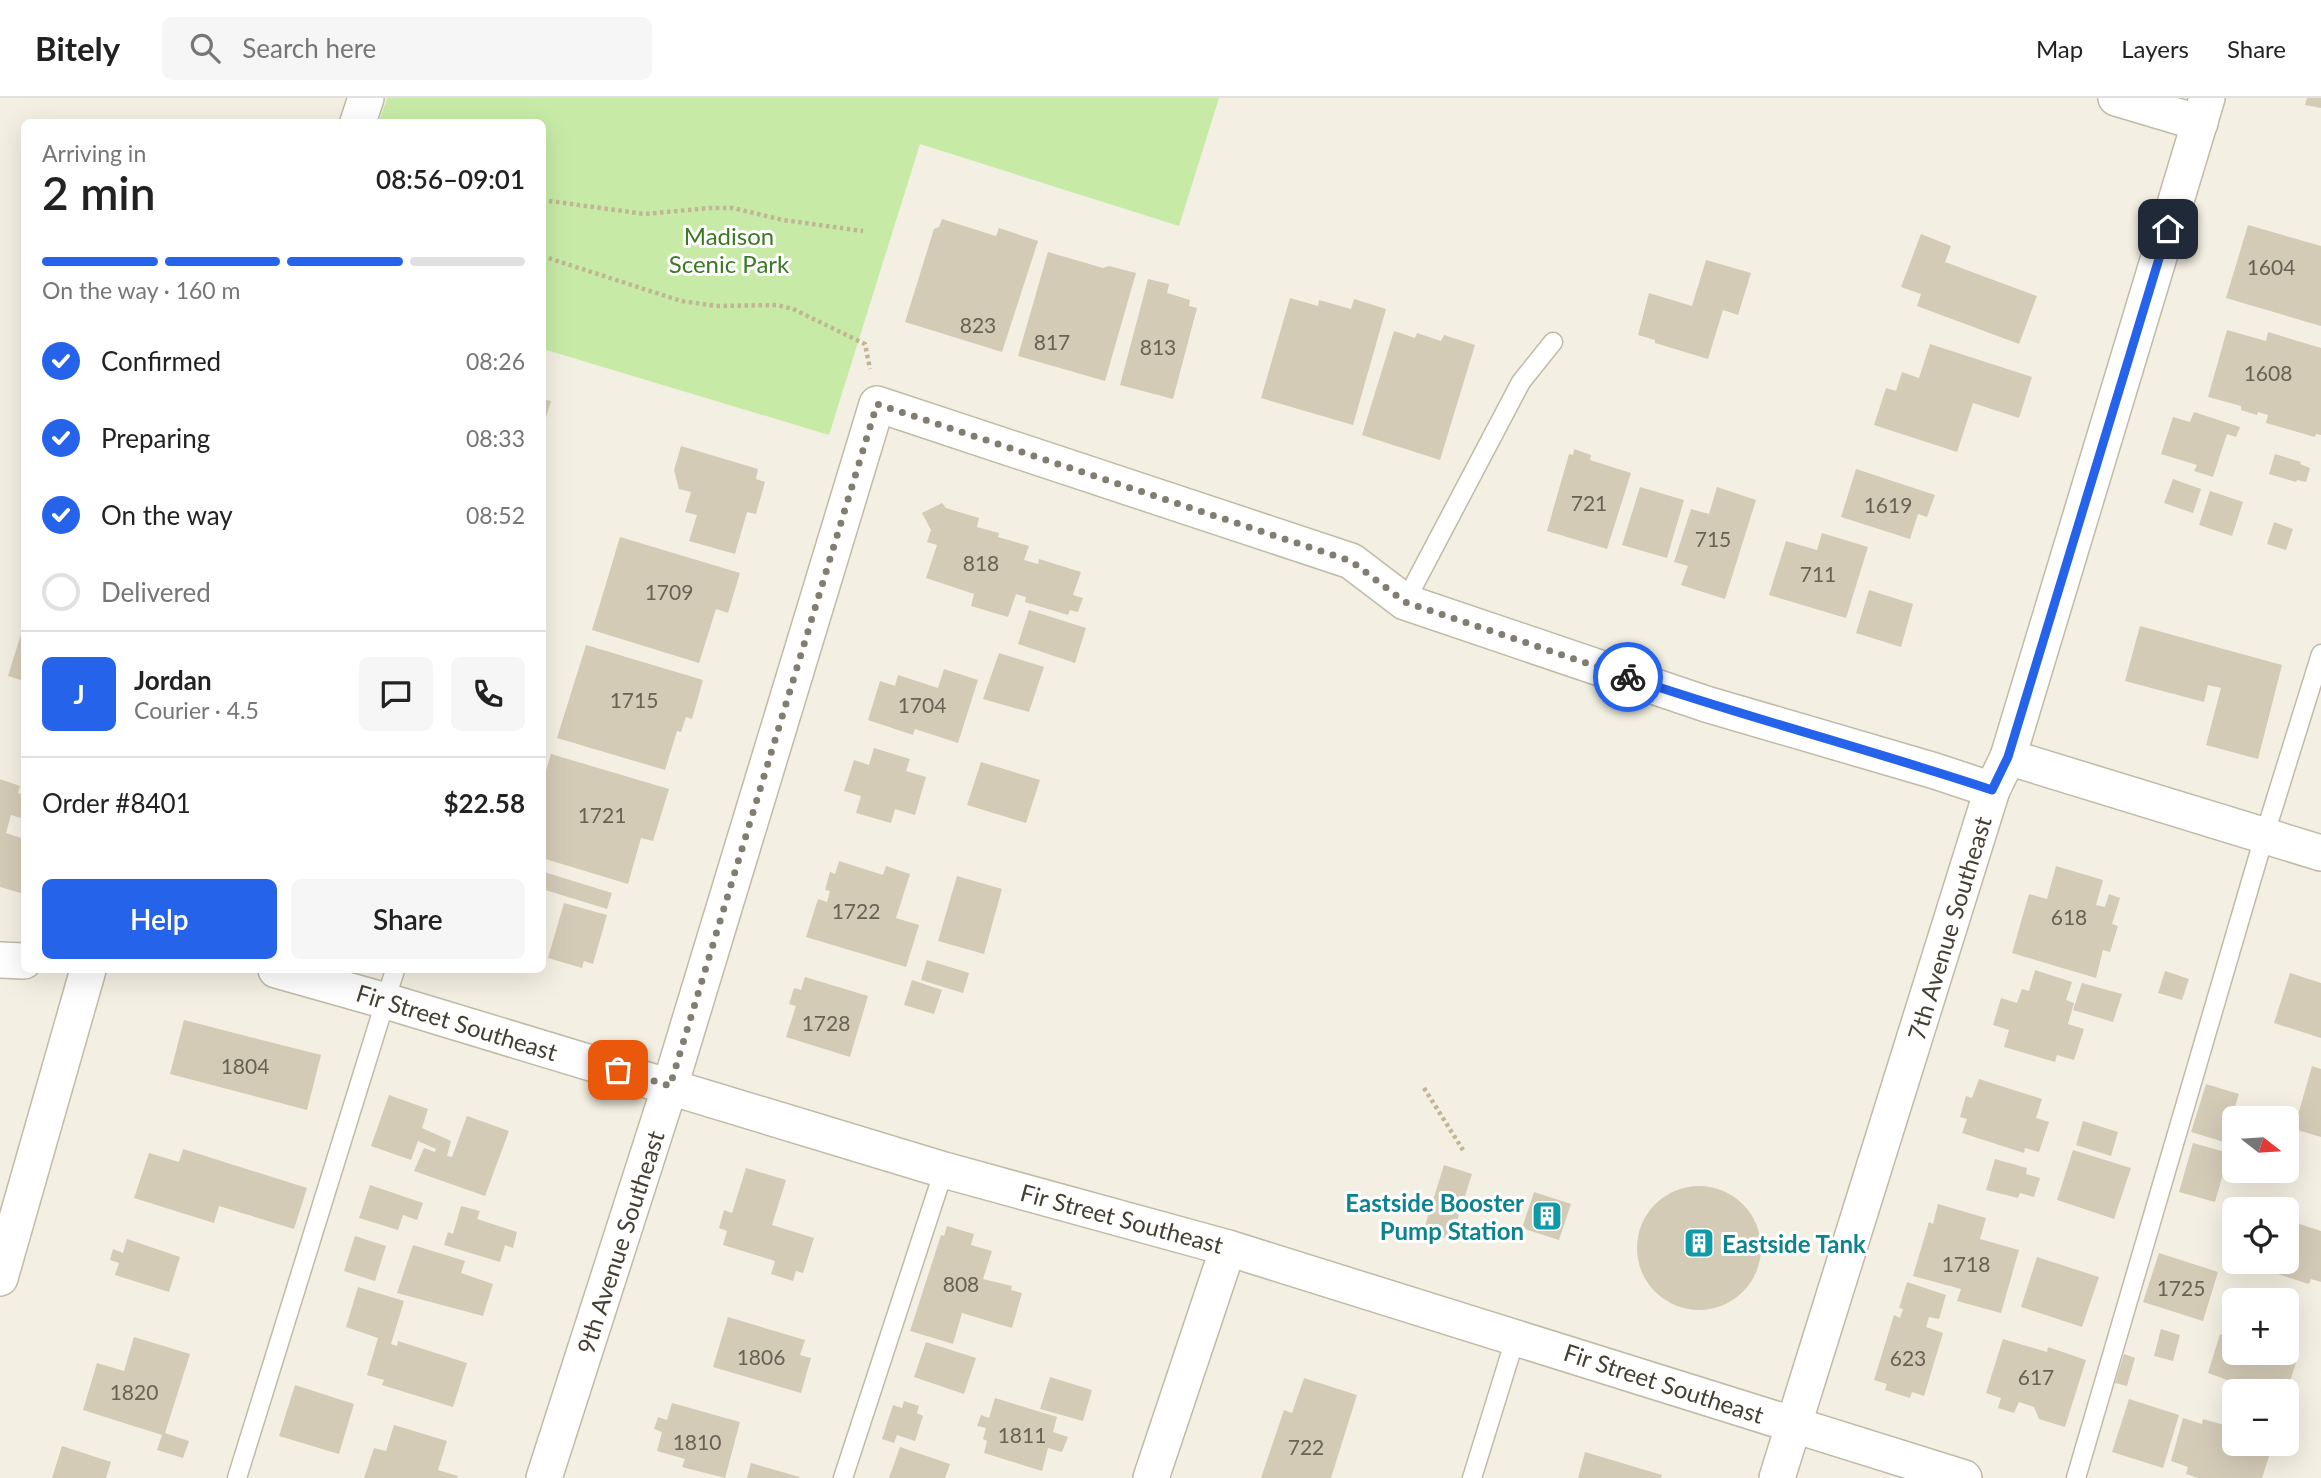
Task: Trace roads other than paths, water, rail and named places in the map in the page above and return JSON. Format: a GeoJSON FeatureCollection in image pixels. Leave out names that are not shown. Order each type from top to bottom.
{"type":"FeatureCollection","features":[{"type":"Feature","properties":{"kind":"street"},"geometry":{"type":"LineString","coordinates":[[359,119],[366,98]]}},
{"type":"Feature","properties":{"kind":"street"},"geometry":{"type":"LineString","coordinates":[[2116,98],[2204,111]]}},
{"type":"Feature","properties":{"kind":"street","name":"7th Avenue Southeast"},"geometry":{"type":"LineString","coordinates":[[1777,1478],[1992,790],[2008,757],[2204,111]]}},
{"type":"Feature","properties":{"kind":"street","name":"9th Avenue Southeast"},"geometry":{"type":"LineString","coordinates":[[544,1478],[670,1086],[877,404],[1351,561],[1405,602]]}},
{"type":"Feature","properties":{"kind":"street"},"geometry":{"type":"LineString","coordinates":[[1405,602],[1706,704],[1923,767],[1992,790]]}},
{"type":"Feature","properties":{"kind":"street"},"geometry":{"type":"LineString","coordinates":[[2008,757],[2321,853]]}},
{"type":"Feature","properties":{"kind":"street"},"geometry":{"type":"LineString","coordinates":[[0,960],[21,961]]}},
{"type":"Feature","properties":{"kind":"street"},"geometry":{"type":"LineString","coordinates":[[0,1278],[87,973]]}},
{"type":"Feature","properties":{"kind":"street","name":"Fir Street Southeast"},"geometry":{"type":"LineString","coordinates":[[299,973],[391,985],[670,1086],[944,1170],[1228,1248],[1964,1478]]}},
{"type":"Feature","properties":{"kind":"street"},"geometry":{"type":"LineString","coordinates":[[1151,1478],[1228,1248]]}},
{"type":"Feature","properties":{"kind":"lane"},"geometry":{"type":"LineString","coordinates":[[1405,602],[1521,383],[1553,342]]}},
{"type":"Feature","properties":{"kind":"lane"},"geometry":{"type":"LineString","coordinates":[[2076,1478],[2264,837],[2321,654]]}},
{"type":"Feature","properties":{"kind":"lane"},"geometry":{"type":"LineString","coordinates":[[237,1478],[391,985]]}},
{"type":"Feature","properties":{"kind":"lane"},"geometry":{"type":"LineString","coordinates":[[843,1478],[944,1170]]}},
{"type":"Feature","properties":{"kind":"lane"},"geometry":{"type":"LineString","coordinates":[[1472,1478],[1516,1336]]}},
{"type":"Feature","properties":{"kind":"place","name":"Eastside Booster Pump Station"},"geometry":{"type":"Point","coordinates":[1547,1216]}},
{"type":"Feature","properties":{"kind":"place","name":"Eastside Tank"},"geometry":{"type":"Point","coordinates":[1699,1243]}},
{"type":"Feature","properties":{"kind":"park label","name":"Madison Scenic Park"},"geometry":{"type":"Point","coordinates":[729,249]}}]}
